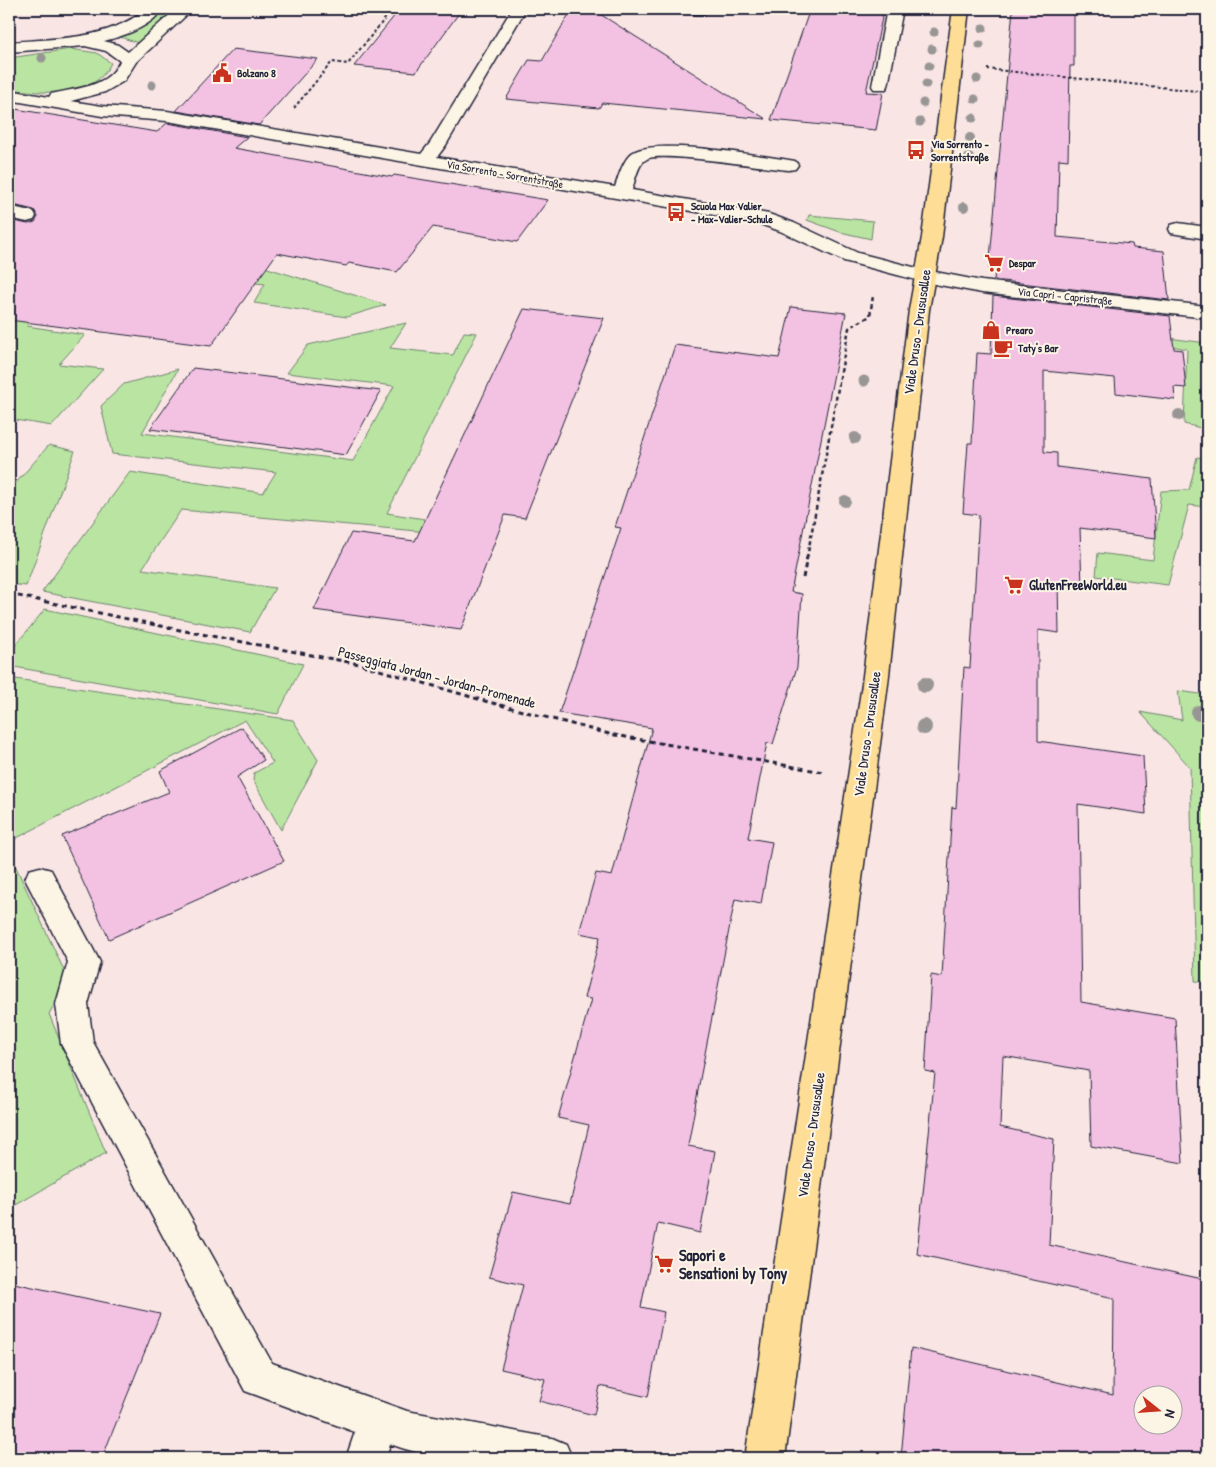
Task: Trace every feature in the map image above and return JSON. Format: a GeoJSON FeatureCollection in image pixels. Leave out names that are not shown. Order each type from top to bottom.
{"type":"FeatureCollection","features":[{"type":"Feature","properties":{"kind":"main road","name":"Viale Druso - Drususallee"},"geometry":{"type":"LineString","coordinates":[[765,1458],[875,684],[924,276],[932,237],[961,9]]}},
{"type":"Feature","properties":{"kind":"street"},"geometry":{"type":"LineString","coordinates":[[9,47],[85,41],[128,29],[142,21],[155,9]]}},
{"type":"Feature","properties":{"kind":"street"},"geometry":{"type":"LineString","coordinates":[[108,84],[126,68],[129,60],[185,9]]}},
{"type":"Feature","properties":{"kind":"street"},"geometry":{"type":"LineString","coordinates":[[425,160],[437,145],[520,9]]}},
{"type":"Feature","properties":{"kind":"street"},"geometry":{"type":"LineString","coordinates":[[880,86],[895,9]]}},
{"type":"Feature","properties":{"kind":"street"},"geometry":{"type":"LineString","coordinates":[[85,41],[112,48],[129,60]]}},
{"type":"Feature","properties":{"kind":"street","name":"Via Sorrento - Sorrentstraße"},"geometry":{"type":"LineString","coordinates":[[33,98],[58,98],[89,92],[108,84],[113,96],[126,106],[167,116],[762,218],[787,227],[851,257],[924,276]]}},
{"type":"Feature","properties":{"kind":"street","name":"Via Sorrento - Sorrentstraße"},"geometry":{"type":"LineString","coordinates":[[9,95],[102,111],[167,116]]}},
{"type":"Feature","properties":{"kind":"street"},"geometry":{"type":"LineString","coordinates":[[622,193],[635,162],[642,154],[650,152],[789,165]]}},
{"type":"Feature","properties":{"kind":"street"},"geometry":{"type":"LineString","coordinates":[[9,212],[27,216]]}},
{"type":"Feature","properties":{"kind":"street"},"geometry":{"type":"LineString","coordinates":[[1207,221],[1179,221],[1207,233]]}},
{"type":"Feature","properties":{"kind":"street","name":"Via Capri - Capristraße"},"geometry":{"type":"LineString","coordinates":[[924,276],[982,287],[1207,312]]}},
{"type":"Feature","properties":{"kind":"street"},"geometry":{"type":"LineString","coordinates":[[40,879],[84,962],[72,1004],[78,1044],[259,1377],[407,1431],[552,1458]]}},
{"type":"Feature","properties":{"kind":"street"},"geometry":{"type":"LineString","coordinates":[[366,1458],[378,1421]]}},
{"type":"Feature","properties":{"kind":"path"},"geometry":{"type":"LineString","coordinates":[[272,133],[332,62],[348,64],[393,9]]}},
{"type":"Feature","properties":{"kind":"path"},"geometry":{"type":"LineString","coordinates":[[980,68],[1207,92]]}},
{"type":"Feature","properties":{"kind":"path"},"geometry":{"type":"LineString","coordinates":[[803,578],[848,328],[870,316],[874,290]]}},
{"type":"Feature","properties":{"kind":"path","name":"Passeggiata Jordan - Jordan-Promenade"},"geometry":{"type":"LineString","coordinates":[[9,594],[180,630],[359,664],[485,701],[609,734],[861,778]]}},
{"type":"Feature","properties":{"kind":"green space"},"geometry":{"type":"Polygon","coordinates":[[[162,9],[175,9],[138,43],[120,37],[139,29],[162,9]]]}},
{"type":"Feature","properties":{"kind":"green space"},"geometry":{"type":"Polygon","coordinates":[[[71,49],[97,53],[111,63],[103,75],[93,83],[80,89],[36,92],[9,89],[9,58],[71,49]]]}},
{"type":"Feature","properties":{"kind":"green space"},"geometry":{"type":"Polygon","coordinates":[[[809,215],[873,221],[871,239],[840,232],[807,220],[809,215]]]}},
{"type":"Feature","properties":{"kind":"green space"},"geometry":{"type":"Polygon","coordinates":[[[84,230],[197,246],[386,305],[347,317],[254,303],[265,284],[82,265],[27,326],[85,335],[59,364],[103,369],[52,426],[9,419],[9,295],[84,230]]]}},
{"type":"Feature","properties":{"kind":"green space"},"geometry":{"type":"Polygon","coordinates":[[[406,323],[390,348],[453,355],[464,332],[477,333],[387,513],[437,521],[428,532],[181,510],[142,569],[275,588],[250,632],[42,592],[130,472],[263,493],[276,472],[112,454],[101,406],[124,384],[178,369],[142,433],[353,461],[394,386],[287,373],[308,345],[406,323]]]}},
{"type":"Feature","properties":{"kind":"green space"},"geometry":{"type":"Polygon","coordinates":[[[1090,328],[1207,343],[1207,419],[1205,429],[1184,424],[1187,349],[1091,331],[1090,328]]]}},
{"type":"Feature","properties":{"kind":"green space"},"geometry":{"type":"Polygon","coordinates":[[[49,445],[75,451],[26,586],[9,584],[9,491],[49,445]]]}},
{"type":"Feature","properties":{"kind":"green space"},"geometry":{"type":"Polygon","coordinates":[[[1197,457],[1207,459],[1207,507],[1189,505],[1168,585],[1096,576],[1098,553],[1153,560],[1161,491],[1189,490],[1197,457]]]}},
{"type":"Feature","properties":{"kind":"green space"},"geometry":{"type":"Polygon","coordinates":[[[45,609],[303,664],[278,714],[9,666],[9,653],[45,609]]]}},
{"type":"Feature","properties":{"kind":"green space"},"geometry":{"type":"Polygon","coordinates":[[[9,678],[293,720],[318,760],[281,830],[253,780],[254,773],[273,763],[245,720],[9,842],[9,678]]]}},
{"type":"Feature","properties":{"kind":"green space"},"geometry":{"type":"Polygon","coordinates":[[[1178,691],[1207,695],[1207,982],[1195,981],[1190,767],[1140,712],[1182,720],[1178,691]]]}},
{"type":"Feature","properties":{"kind":"green space"},"geometry":{"type":"Polygon","coordinates":[[[9,852],[68,979],[49,1014],[106,1153],[9,1209],[9,852]]]}},
{"type":"Feature","properties":{"kind":"building"},"geometry":{"type":"Polygon","coordinates":[[[400,9],[462,9],[416,72],[354,66],[400,9]]]}},
{"type":"Feature","properties":{"kind":"building"},"geometry":{"type":"Polygon","coordinates":[[[572,9],[592,9],[766,119],[602,103],[599,108],[506,99],[529,60],[542,61],[572,9]]]}},
{"type":"Feature","properties":{"kind":"building"},"geometry":{"type":"Polygon","coordinates":[[[810,9],[884,9],[866,92],[883,93],[876,130],[771,120],[810,9]]]}},
{"type":"Feature","properties":{"kind":"building"},"geometry":{"type":"Polygon","coordinates":[[[1013,9],[1074,9],[1074,66],[1070,66],[1068,160],[1059,159],[1057,237],[1132,244],[1133,248],[1164,251],[1169,300],[994,280],[995,269],[989,269],[1013,9]]]}},
{"type":"Feature","properties":{"kind":"building"},"geometry":{"type":"Polygon","coordinates":[[[233,49],[318,59],[259,125],[176,111],[233,49]]]}},
{"type":"Feature","properties":{"kind":"building"},"geometry":{"type":"Polygon","coordinates":[[[9,108],[157,132],[167,123],[247,137],[234,148],[392,177],[394,175],[548,200],[517,242],[433,227],[397,272],[349,263],[346,266],[277,253],[211,346],[9,320],[9,220],[28,224],[35,222],[38,217],[34,210],[9,204],[9,108]]]}},
{"type":"Feature","properties":{"kind":"building"},"geometry":{"type":"Polygon","coordinates":[[[993,296],[1170,316],[1174,349],[1182,350],[1186,388],[1174,387],[1175,400],[1116,393],[1115,378],[1044,371],[1044,452],[1057,453],[1057,467],[1152,479],[1156,538],[1080,528],[1082,587],[1058,584],[1059,633],[1038,630],[1038,741],[1143,756],[1146,814],[1078,804],[1081,1002],[1175,1018],[1183,1163],[1091,1146],[1089,1071],[1003,1056],[1000,1127],[1054,1139],[1049,1245],[1207,1280],[1207,1458],[901,1458],[911,1348],[1113,1395],[1114,1298],[917,1254],[935,1073],[925,1071],[931,975],[942,977],[952,807],[956,808],[964,667],[970,668],[979,515],[963,513],[968,443],[972,443],[977,353],[991,354],[993,296]]]}},
{"type":"Feature","properties":{"kind":"building"},"geometry":{"type":"Polygon","coordinates":[[[791,307],[846,313],[791,592],[802,594],[797,667],[773,744],[767,743],[748,838],[772,842],[761,904],[735,899],[701,1074],[688,1146],[715,1151],[700,1233],[658,1223],[641,1307],[664,1312],[648,1397],[600,1386],[594,1415],[539,1401],[545,1379],[501,1369],[523,1285],[489,1277],[513,1192],[570,1204],[589,1125],[558,1118],[591,999],[584,998],[600,937],[579,933],[596,873],[612,876],[652,728],[559,713],[621,528],[615,527],[675,345],[779,358],[791,307]]]}},
{"type":"Feature","properties":{"kind":"building"},"geometry":{"type":"Polygon","coordinates":[[[524,309],[604,318],[525,518],[505,515],[461,630],[314,610],[351,533],[415,541],[524,309]]]}},
{"type":"Feature","properties":{"kind":"building"},"geometry":{"type":"Polygon","coordinates":[[[193,368],[381,391],[346,455],[150,429],[193,368]]]}},
{"type":"Feature","properties":{"kind":"building"},"geometry":{"type":"Polygon","coordinates":[[[242,727],[264,760],[237,777],[284,861],[109,939],[62,836],[169,792],[160,771],[242,727]]]}},
{"type":"Feature","properties":{"kind":"building"},"geometry":{"type":"Polygon","coordinates":[[[9,1282],[160,1314],[102,1458],[9,1458],[9,1282]]]}},
{"type":"Feature","properties":{"kind":"place","name":"Bolzano 8"},"geometry":{"type":"Point","coordinates":[222,73]}},
{"type":"Feature","properties":{"kind":"place","name":"Via Sorrento - Sorrentstraße"},"geometry":{"type":"Point","coordinates":[916,150]}},
{"type":"Feature","properties":{"kind":"place","name":"Scuola Max Valier - Max-Valier-Schule"},"geometry":{"type":"Point","coordinates":[676,212]}},
{"type":"Feature","properties":{"kind":"place","name":"Despar"},"geometry":{"type":"Point","coordinates":[994,263]}},
{"type":"Feature","properties":{"kind":"place","name":"Prearo"},"geometry":{"type":"Point","coordinates":[991,330]}},
{"type":"Feature","properties":{"kind":"place","name":"Taty's Bar"},"geometry":{"type":"Point","coordinates":[1003,348]}},
{"type":"Feature","properties":{"kind":"place","name":"GlutenFreeWorld.eu"},"geometry":{"type":"Point","coordinates":[1014,585]}},
{"type":"Feature","properties":{"kind":"place","name":"Sapori e Sensationi by Tony"},"geometry":{"type":"Point","coordinates":[664,1264]}}]}
